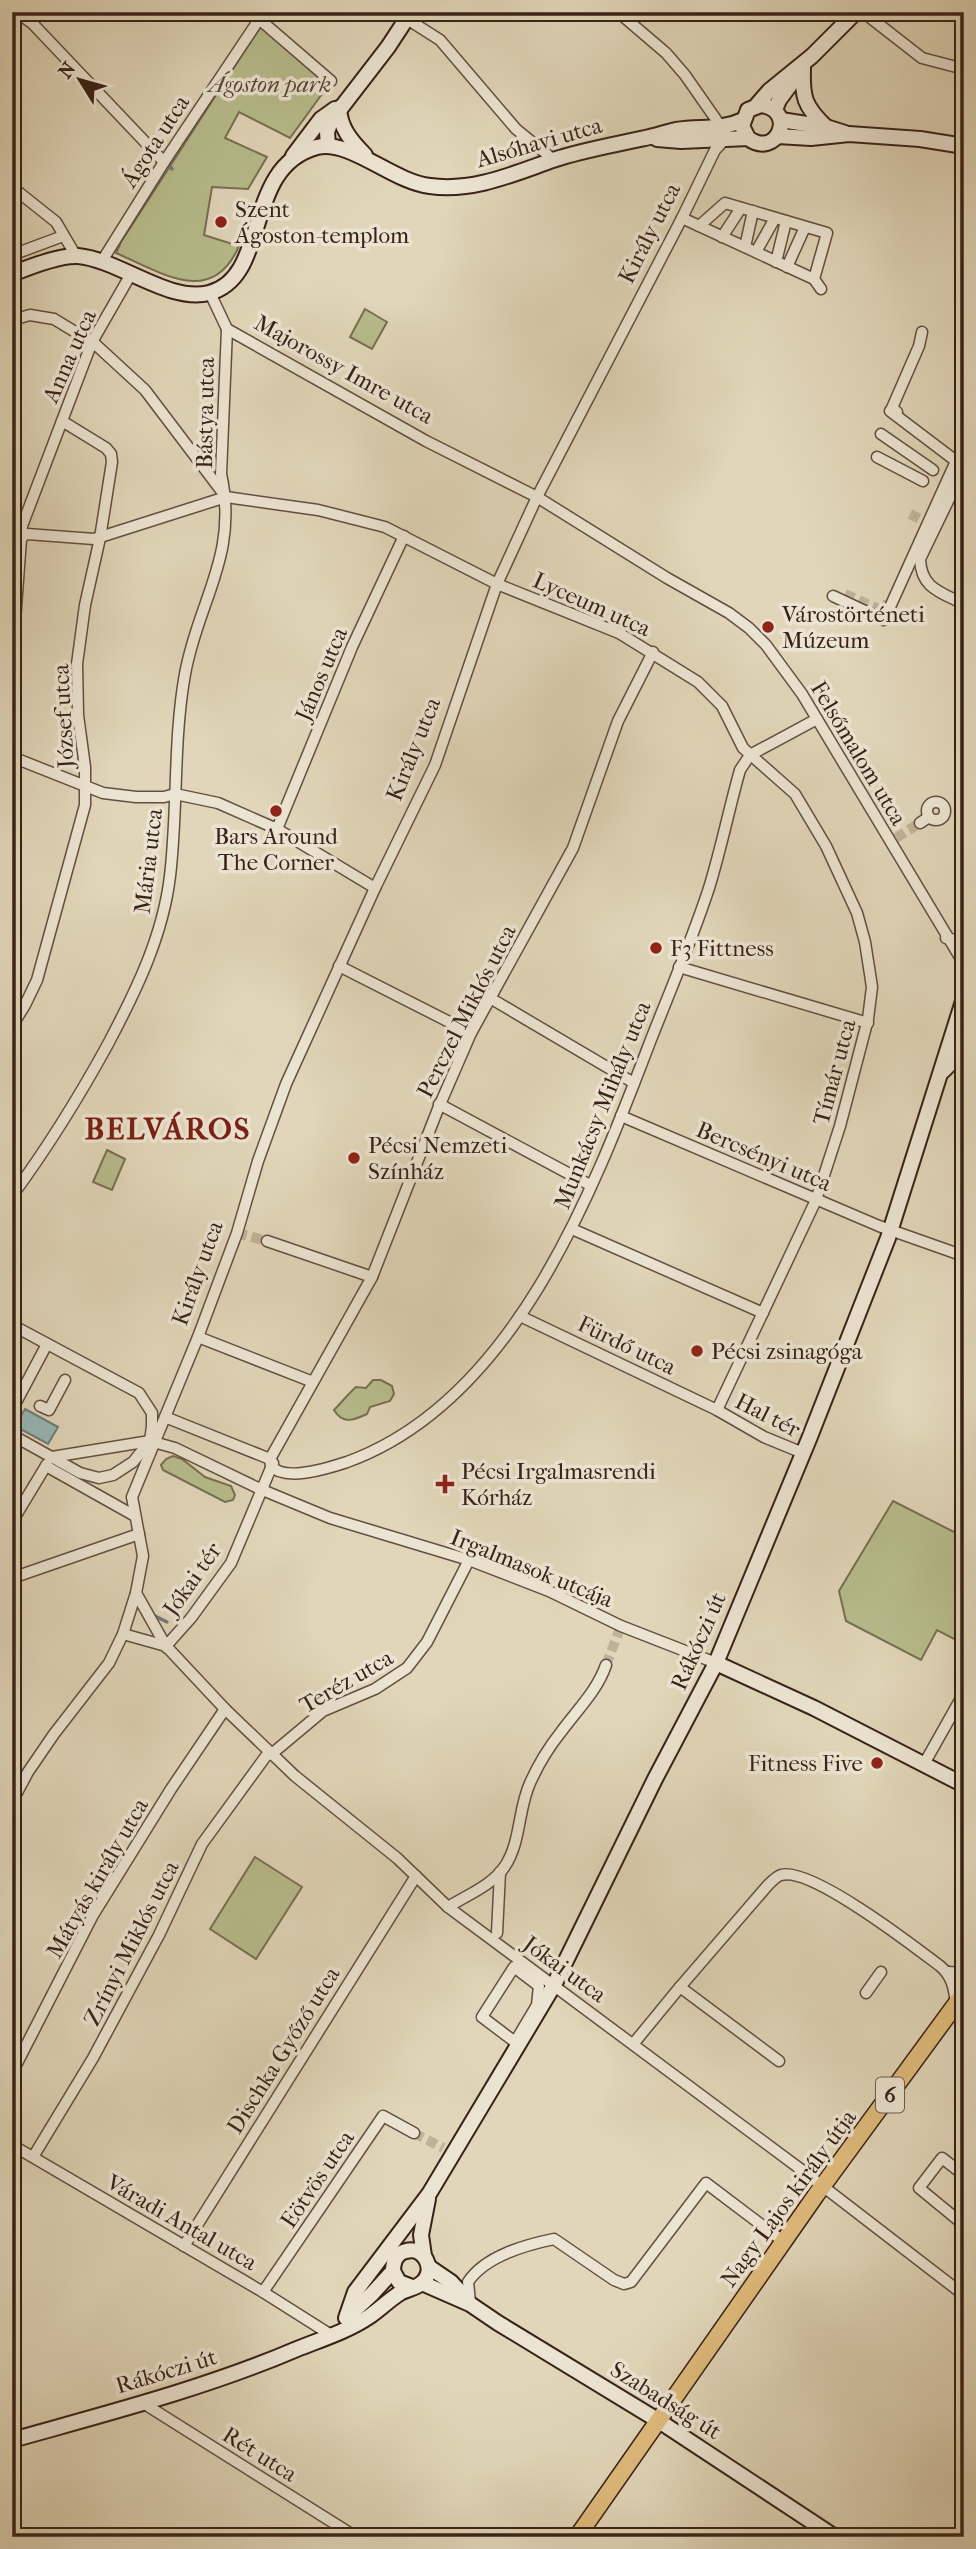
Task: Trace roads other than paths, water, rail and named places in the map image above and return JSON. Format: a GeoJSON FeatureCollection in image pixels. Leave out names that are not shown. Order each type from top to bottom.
{"type":"FeatureCollection","features":[{"type":"Feature","properties":{"kind":"main road","name":"Nagy Lajos király útja"},"geometry":{"type":"LineString","coordinates":[[659,2421],[960,1998]]}},
{"type":"Feature","properties":{"kind":"main road","name":"6"},"geometry":{"type":"LineString","coordinates":[[577,2537],[659,2421]]}},
{"type":"Feature","properties":{"kind":"street"},"geometry":{"type":"LineString","coordinates":[[18,12],[33,24],[164,162]]}},
{"type":"Feature","properties":{"kind":"street"},"geometry":{"type":"LineString","coordinates":[[618,12],[666,53],[685,75],[724,133],[748,138]]}},
{"type":"Feature","properties":{"kind":"street"},"geometry":{"type":"LineString","coordinates":[[743,120],[744,132],[753,142],[765,144],[777,136],[781,126],[778,115],[784,92],[807,62],[856,12]]}},
{"type":"Feature","properties":{"kind":"street"},"geometry":{"type":"LineString","coordinates":[[863,12],[922,58],[964,69]]}},
{"type":"Feature","properties":{"kind":"street","name":"Ágota utca"},"geometry":{"type":"LineString","coordinates":[[102,261],[255,15],[331,81]]}},
{"type":"Feature","properties":{"kind":"street"},"geometry":{"type":"LineString","coordinates":[[288,162],[311,149],[328,145],[328,126],[409,15],[440,40],[516,129],[554,160]]}},
{"type":"Feature","properties":{"kind":"street"},"geometry":{"type":"LineString","coordinates":[[724,133],[743,120],[748,110],[756,106],[769,91],[807,62]]}},
{"type":"Feature","properties":{"kind":"street"},"geometry":{"type":"LineString","coordinates":[[807,62],[803,94],[812,114],[826,127]]}},
{"type":"Feature","properties":{"kind":"street"},"geometry":{"type":"LineString","coordinates":[[756,106],[768,106],[778,115],[849,134]]}},
{"type":"Feature","properties":{"kind":"street"},"geometry":{"type":"LineString","coordinates":[[12,274],[76,256],[102,261],[185,293],[210,293],[225,284],[238,270],[250,246],[271,184],[321,119],[340,108]]}},
{"type":"Feature","properties":{"kind":"street"},"geometry":{"type":"LineString","coordinates":[[340,108],[340,117],[350,140],[373,164]]}},
{"type":"Feature","properties":{"kind":"street","name":"Alsóhavi utca"},"geometry":{"type":"LineString","coordinates":[[328,145],[342,148],[401,178],[442,187],[466,186],[495,180],[554,160],[645,138],[681,141],[724,133]]}},
{"type":"Feature","properties":{"kind":"street","name":"Király utca"},"geometry":{"type":"LineString","coordinates":[[135,1516],[132,1497],[152,1442],[198,1337],[237,1233],[258,1161],[286,1084],[375,888],[435,765],[497,584],[537,497],[724,133]]}},
{"type":"Feature","properties":{"kind":"street"},"geometry":{"type":"LineString","coordinates":[[777,136],[811,138],[849,134],[920,139],[964,146]]}},
{"type":"Feature","properties":{"kind":"street"},"geometry":{"type":"LineString","coordinates":[[12,187],[56,222],[76,256]]}},
{"type":"Feature","properties":{"kind":"street"},"geometry":{"type":"LineString","coordinates":[[699,226],[725,203],[827,233],[814,279]]}},
{"type":"Feature","properties":{"kind":"street"},"geometry":{"type":"LineString","coordinates":[[722,237],[741,208]]}},
{"type":"Feature","properties":{"kind":"street"},"geometry":{"type":"LineString","coordinates":[[745,247],[753,211]]}},
{"type":"Feature","properties":{"kind":"street"},"geometry":{"type":"LineString","coordinates":[[682,218],[814,279],[821,289]]}},
{"type":"Feature","properties":{"kind":"street"},"geometry":{"type":"LineString","coordinates":[[756,252],[780,220]]}},
{"type":"Feature","properties":{"kind":"street"},"geometry":{"type":"LineString","coordinates":[[776,262],[780,220]]}},
{"type":"Feature","properties":{"kind":"street"},"geometry":{"type":"LineString","coordinates":[[787,267],[806,227]]}},
{"type":"Feature","properties":{"kind":"street"},"geometry":{"type":"LineString","coordinates":[[15,251],[63,236]]}},
{"type":"Feature","properties":{"kind":"street","name":"Anna utca"},"geometry":{"type":"LineString","coordinates":[[12,661],[16,540],[92,342],[131,274]]}},
{"type":"Feature","properties":{"kind":"street","name":"Majorossy Imre utca"},"geometry":{"type":"LineString","coordinates":[[210,293],[227,329],[426,441],[537,497]]}},
{"type":"Feature","properties":{"kind":"street"},"geometry":{"type":"LineString","coordinates":[[12,320],[30,315],[54,319],[92,342],[145,390],[226,497],[94,540],[27,534],[16,540]]}},
{"type":"Feature","properties":{"kind":"street","name":"Bástya utca"},"geometry":{"type":"LineString","coordinates":[[226,497],[221,474],[227,329]]}},
{"type":"Feature","properties":{"kind":"street"},"geometry":{"type":"LineString","coordinates":[[922,332],[919,346],[892,408],[964,466],[920,558],[920,572],[925,581],[964,604]]}},
{"type":"Feature","properties":{"kind":"street"},"geometry":{"type":"LineString","coordinates":[[885,618],[956,461],[890,411]]}},
{"type":"Feature","properties":{"kind":"street","name":"József utca"},"geometry":{"type":"LineString","coordinates":[[12,1026],[26,1005],[37,980],[85,805],[77,664],[85,605],[100,538],[112,462],[111,454],[62,421]]}},
{"type":"Feature","properties":{"kind":"street"},"geometry":{"type":"LineString","coordinates":[[877,457],[922,483],[931,469],[881,435]]}},
{"type":"Feature","properties":{"kind":"street","name":"Lyceum utca"},"geometry":{"type":"LineString","coordinates":[[226,497],[350,516],[384,527],[497,584],[619,633],[698,682],[722,706],[743,748],[750,755]]}},
{"type":"Feature","properties":{"kind":"street","name":"Mária utca"},"geometry":{"type":"LineString","coordinates":[[12,1196],[60,1129],[139,985],[164,915],[170,875],[184,677],[223,550],[226,497]]}},
{"type":"Feature","properties":{"kind":"street","name":"Felsőmalom utca"},"geometry":{"type":"LineString","coordinates":[[537,497],[667,578],[729,613],[749,628],[781,665],[817,719],[964,964]]}},
{"type":"Feature","properties":{"kind":"street","name":"János utca"},"geometry":{"type":"LineString","coordinates":[[277,829],[352,647],[404,536]]}},
{"type":"Feature","properties":{"kind":"street"},"geometry":{"type":"LineString","coordinates":[[833,596],[884,620],[885,618]]}},
{"type":"Feature","properties":{"kind":"street"},"geometry":{"type":"LineString","coordinates":[[845,596],[844,598],[885,618]]}},
{"type":"Feature","properties":{"kind":"street","name":"Perczel Miklós utca"},"geometry":{"type":"LineString","coordinates":[[272,1462],[372,1277],[439,1104],[471,1033],[573,848],[618,721],[653,652]]}},
{"type":"Feature","properties":{"kind":"street"},"geometry":{"type":"LineString","coordinates":[[750,755],[817,719]]}},
{"type":"Feature","properties":{"kind":"street","name":"Munkácsy Mihály utca"},"geometry":{"type":"LineString","coordinates":[[165,1417],[272,1462],[281,1473],[321,1471],[349,1461],[399,1436],[435,1414],[467,1383],[520,1316],[572,1229],[634,1083],[708,890],[740,771],[750,755]]}},
{"type":"Feature","properties":{"kind":"street","name":"Tímár utca"},"geometry":{"type":"LineString","coordinates":[[717,1410],[816,1200],[840,1126],[872,1003],[870,967],[857,913],[826,846],[795,794],[750,755]]}},
{"type":"Feature","properties":{"kind":"street"},"geometry":{"type":"LineString","coordinates":[[12,757],[103,793],[136,797],[164,797],[175,794],[218,803],[277,829],[375,888]]}},
{"type":"Feature","properties":{"kind":"street"},"geometry":{"type":"LineString","coordinates":[[924,820],[957,818]]}},
{"type":"Feature","properties":{"kind":"street"},"geometry":{"type":"LineString","coordinates":[[946,938],[964,942]]}},
{"type":"Feature","properties":{"kind":"street"},"geometry":{"type":"LineString","coordinates":[[339,966],[471,1033]]}},
{"type":"Feature","properties":{"kind":"street"},"geometry":{"type":"LineString","coordinates":[[679,967],[868,1023]]}},
{"type":"Feature","properties":{"kind":"street"},"geometry":{"type":"LineString","coordinates":[[490,998],[634,1083]]}},
{"type":"Feature","properties":{"kind":"street","name":"Rákóczi út"},"geometry":{"type":"LineString","coordinates":[[346,2318],[355,2292],[429,2194],[449,2152],[554,1985],[655,1779],[716,1663],[891,1231],[940,1074],[959,1026],[964,998]]}},
{"type":"Feature","properties":{"kind":"street","name":"Rákóczi út"},"geometry":{"type":"LineString","coordinates":[[940,1074],[964,1050]]}},
{"type":"Feature","properties":{"kind":"street"},"geometry":{"type":"LineString","coordinates":[[940,1074],[964,1059]]}},
{"type":"Feature","properties":{"kind":"street"},"geometry":{"type":"LineString","coordinates":[[439,1104],[590,1185]]}},
{"type":"Feature","properties":{"kind":"street","name":"Bercsényi utca"},"geometry":{"type":"LineString","coordinates":[[621,1115],[891,1231],[964,1256]]}},
{"type":"Feature","properties":{"kind":"street"},"geometry":{"type":"LineString","coordinates":[[572,1229],[763,1313]]}},
{"type":"Feature","properties":{"kind":"street"},"geometry":{"type":"LineString","coordinates":[[267,1241],[372,1277]]}},
{"type":"Feature","properties":{"kind":"street","name":"Fürdő utca"},"geometry":{"type":"LineString","coordinates":[[520,1316],[717,1410]]}},
{"type":"Feature","properties":{"kind":"street"},"geometry":{"type":"LineString","coordinates":[[12,1325],[74,1362],[139,1393],[152,1413],[152,1442],[133,1461],[113,1475],[99,1478],[48,1462]]}},
{"type":"Feature","properties":{"kind":"street"},"geometry":{"type":"LineString","coordinates":[[198,1337],[313,1382]]}},
{"type":"Feature","properties":{"kind":"street"},"geometry":{"type":"LineString","coordinates":[[12,1410],[23,1397],[47,1345]]}},
{"type":"Feature","properties":{"kind":"street"},"geometry":{"type":"LineString","coordinates":[[40,1406],[49,1410],[54,1391],[65,1380]]}},
{"type":"Feature","properties":{"kind":"street","name":"Hal tér"},"geometry":{"type":"LineString","coordinates":[[717,1410],[746,1428],[803,1453]]}},
{"type":"Feature","properties":{"kind":"street"},"geometry":{"type":"LineString","coordinates":[[12,1436],[48,1462],[135,1516],[143,1556],[136,1593],[123,1634],[109,1663],[54,1734],[28,1772],[12,1802]]}},
{"type":"Feature","properties":{"kind":"street"},"geometry":{"type":"LineString","coordinates":[[12,1522],[48,1462],[152,1442]]}},
{"type":"Feature","properties":{"kind":"street","name":"Irgalmasok utcája"},"geometry":{"type":"LineString","coordinates":[[152,1442],[176,1448],[260,1489],[330,1518],[469,1560],[548,1591],[621,1626],[716,1663]]}},
{"type":"Feature","properties":{"kind":"street","name":"Jókai tér"},"geometry":{"type":"LineString","coordinates":[[123,1634],[169,1651],[231,1563],[272,1462]]}},
{"type":"Feature","properties":{"kind":"street"},"geometry":{"type":"LineString","coordinates":[[12,1578],[139,1534]]}},
{"type":"Feature","properties":{"kind":"street","name":"Teréz utca"},"geometry":{"type":"LineString","coordinates":[[272,1754],[323,1711],[376,1689],[407,1668],[427,1642],[469,1560]]}},
{"type":"Feature","properties":{"kind":"street","name":"Jókai utca"},"geometry":{"type":"LineString","coordinates":[[136,1593],[169,1651],[225,1709],[272,1754],[448,1906],[824,2186],[964,2295]]}},
{"type":"Feature","properties":{"kind":"street"},"geometry":{"type":"LineString","coordinates":[[716,1663],[964,1785]]}},
{"type":"Feature","properties":{"kind":"street"},"geometry":{"type":"LineString","coordinates":[[448,1906],[477,1890],[500,1872],[513,1850],[523,1802],[530,1783],[559,1733],[589,1697],[606,1665]]}},
{"type":"Feature","properties":{"kind":"street"},"geometry":{"type":"LineString","coordinates":[[924,1765],[964,1693]]}},
{"type":"Feature","properties":{"kind":"street","name":"Mátyás király utca"},"geometry":{"type":"LineString","coordinates":[[12,2073],[93,1914],[225,1709]]}},
{"type":"Feature","properties":{"kind":"street","name":"Zrínyi Miklós utca"},"geometry":{"type":"LineString","coordinates":[[33,2157],[93,2058],[153,1948],[202,1844],[266,1756],[272,1754]]}},
{"type":"Feature","properties":{"kind":"street"},"geometry":{"type":"LineString","coordinates":[[497,1933],[500,1872]]}},
{"type":"Feature","properties":{"kind":"street"},"geometry":{"type":"LineString","coordinates":[[634,2043],[768,1885],[780,1875],[792,1875],[817,1885],[876,1918],[948,1972],[964,1973]]}},
{"type":"Feature","properties":{"kind":"street","name":"Dischka Győző utca"},"geometry":{"type":"LineString","coordinates":[[184,2246],[416,1876]]}},
{"type":"Feature","properties":{"kind":"street"},"geometry":{"type":"LineString","coordinates":[[514,1967],[539,1986],[537,2005],[515,2042],[482,2017],[514,1967]]}},
{"type":"Feature","properties":{"kind":"street"},"geometry":{"type":"LineString","coordinates":[[866,1993],[881,1972]]}},
{"type":"Feature","properties":{"kind":"street","name":"Nagy Lajos király útja"},"geometry":{"type":"LineString","coordinates":[[948,1972],[960,1998]]}},
{"type":"Feature","properties":{"kind":"street"},"geometry":{"type":"LineString","coordinates":[[680,1987],[779,2061]]}},
{"type":"Feature","properties":{"kind":"street","name":"Eötvös utca"},"geometry":{"type":"LineString","coordinates":[[263,2292],[383,2116],[414,2133]]}},
{"type":"Feature","properties":{"kind":"street","name":"Váradi Antal utca"},"geometry":{"type":"LineString","coordinates":[[12,2145],[263,2292],[331,2335]]}},
{"type":"Feature","properties":{"kind":"street"},"geometry":{"type":"LineString","coordinates":[[964,2175],[942,2158],[919,2188],[964,2225]]}},
{"type":"Feature","properties":{"kind":"street"},"geometry":{"type":"LineString","coordinates":[[470,2304],[468,2282],[484,2264],[528,2245],[554,2239],[614,2280],[624,2284],[631,2282],[706,2183],[784,2242]]}},
{"type":"Feature","properties":{"kind":"street","name":"Rákóczi út"},"geometry":{"type":"LineString","coordinates":[[426,2261],[421,2235],[429,2194]]}},
{"type":"Feature","properties":{"kind":"street","name":"Rákóczi út"},"geometry":{"type":"LineString","coordinates":[[403,2252],[418,2209]]}},
{"type":"Feature","properties":{"kind":"street"},"geometry":{"type":"LineString","coordinates":[[413,2250],[426,2261],[427,2276],[417,2285],[399,2283],[393,2271],[395,2260],[403,2252],[413,2250]]}},
{"type":"Feature","properties":{"kind":"street","name":"Szabadság út"},"geometry":{"type":"LineString","coordinates":[[426,2261],[470,2304],[498,2323],[659,2421],[835,2537]]}},
{"type":"Feature","properties":{"kind":"street","name":"Rákóczi út"},"geometry":{"type":"LineString","coordinates":[[331,2335],[393,2271]]}},
{"type":"Feature","properties":{"kind":"street","name":"Rákóczi út"},"geometry":{"type":"LineString","coordinates":[[12,2440],[143,2403],[265,2363],[359,2322],[417,2285]]}},
{"type":"Feature","properties":{"kind":"street","name":"Szabadság út"},"geometry":{"type":"LineString","coordinates":[[417,2285],[470,2304]]}},
{"type":"Feature","properties":{"kind":"street","name":"Rét utca"},"geometry":{"type":"LineString","coordinates":[[143,2403],[356,2537]]}},
{"type":"Feature","properties":{"kind":"water"},"geometry":{"type":"Polygon","coordinates":[[[25,1409],[58,1427],[48,1444],[15,1426],[25,1409]]]}},
{"type":"Feature","properties":{"kind":"waterway"},"geometry":{"type":"LineString","coordinates":[[166,162],[172,169]]}},
{"type":"Feature","properties":{"kind":"waterway"},"geometry":{"type":"LineString","coordinates":[[151,1614],[167,1622]]}},
{"type":"Feature","properties":{"kind":"tunnel"},"geometry":{"type":"LineString","coordinates":[[910,514],[928,523]]}},
{"type":"Feature","properties":{"kind":"tunnel"},"geometry":{"type":"LineString","coordinates":[[845,594],[883,611],[888,602]]}},
{"type":"Feature","properties":{"kind":"tunnel"},"geometry":{"type":"LineString","coordinates":[[896,838],[920,823]]}},
{"type":"Feature","properties":{"kind":"tunnel"},"geometry":{"type":"LineString","coordinates":[[237,1233],[267,1241]]}},
{"type":"Feature","properties":{"kind":"tunnel"},"geometry":{"type":"LineString","coordinates":[[606,1665],[621,1626]]}},
{"type":"Feature","properties":{"kind":"tunnel"},"geometry":{"type":"LineString","coordinates":[[414,2133],[443,2148]]}},
{"type":"Feature","properties":{"kind":"place","name":"Szent Ágoston-templom"},"geometry":{"type":"Point","coordinates":[221,222]}},
{"type":"Feature","properties":{"kind":"place","name":"Várostörténeti Múzeum"},"geometry":{"type":"Point","coordinates":[768,627]}},
{"type":"Feature","properties":{"kind":"place","name":"Bars Around The Corner"},"geometry":{"type":"Point","coordinates":[276,811]}},
{"type":"Feature","properties":{"kind":"place","name":"F3 Fittness"},"geometry":{"type":"Point","coordinates":[656,948]}},
{"type":"Feature","properties":{"kind":"place","name":"Pécsi Nemzeti Színház"},"geometry":{"type":"Point","coordinates":[354,1158]}},
{"type":"Feature","properties":{"kind":"place","name":"Pécsi zsinagóga"},"geometry":{"type":"Point","coordinates":[697,1351]}},
{"type":"Feature","properties":{"kind":"place","name":"Pécsi Irgalmasrendi Kórház"},"geometry":{"type":"Point","coordinates":[445,1484]}},
{"type":"Feature","properties":{"kind":"place","name":"Fitness Five"},"geometry":{"type":"Point","coordinates":[877,1763]}},
{"type":"Feature","properties":{"kind":"district","name":"BELVÁROS"},"geometry":{"type":"Point","coordinates":[168,1129]}},
{"type":"Feature","properties":{"kind":"park label","name":"Ágoston park"},"geometry":{"type":"Point","coordinates":[270,84]}}]}
